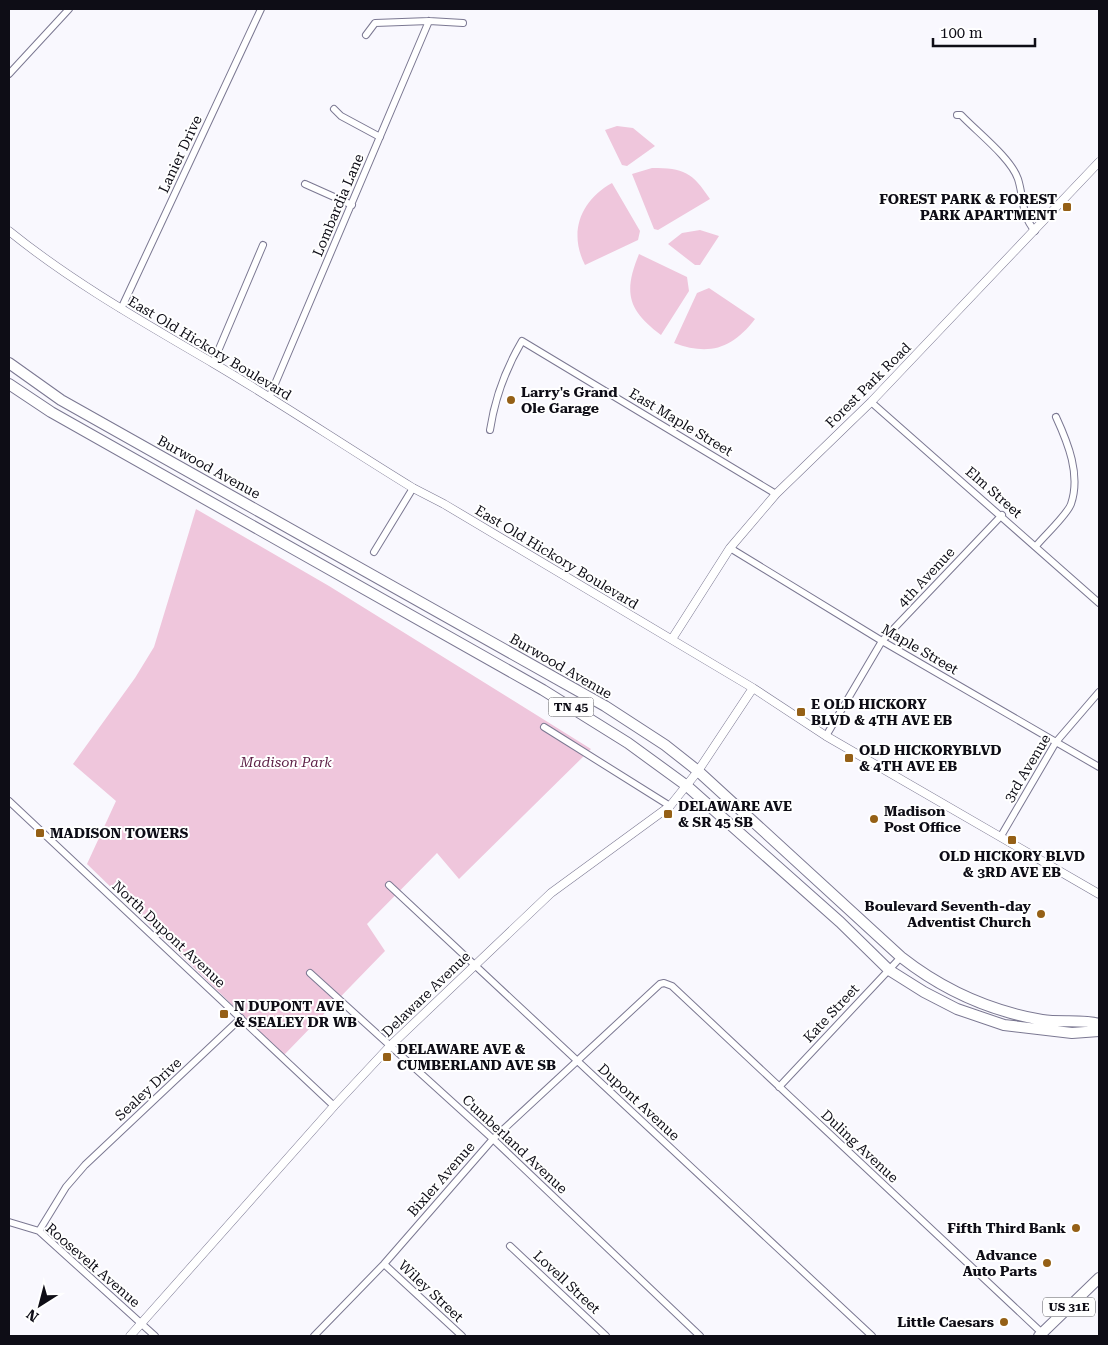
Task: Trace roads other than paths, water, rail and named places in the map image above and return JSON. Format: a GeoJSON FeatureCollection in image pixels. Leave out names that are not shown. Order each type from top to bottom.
{"type":"FeatureCollection","features":[{"type":"Feature","properties":{"kind":"main road","name":"Burwood Avenue"},"geometry":{"type":"LineString","coordinates":[[9,364],[61,400],[605,706],[664,745],[698,771],[901,957],[938,983],[980,1004],[1043,1021],[1099,1024]]}},
{"type":"Feature","properties":{"kind":"main road","name":"Burwood Avenue"},"geometry":{"type":"LineString","coordinates":[[9,384],[51,412],[543,690],[628,742],[687,786],[840,922],[889,970],[939,1001],[981,1018],[1032,1030],[1072,1033],[1099,1032]]}},
{"type":"Feature","properties":{"kind":"main road","name":"US 31E"},"geometry":{"type":"LineString","coordinates":[[1041,1334],[1099,1278]]}},
{"type":"Feature","properties":{"kind":"street"},"geometry":{"type":"LineString","coordinates":[[9,74],[68,9]]}},
{"type":"Feature","properties":{"kind":"street","name":"Lanier Drive"},"geometry":{"type":"LineString","coordinates":[[121,309],[261,9]]}},
{"type":"Feature","properties":{"kind":"street"},"geometry":{"type":"LineString","coordinates":[[366,35],[375,23],[429,21],[463,23]]}},
{"type":"Feature","properties":{"kind":"street","name":"Lombardia Lane"},"geometry":{"type":"LineString","coordinates":[[269,398],[429,21]]}},
{"type":"Feature","properties":{"kind":"street"},"geometry":{"type":"LineString","coordinates":[[334,108],[341,116],[380,137]]}},
{"type":"Feature","properties":{"kind":"street"},"geometry":{"type":"LineString","coordinates":[[956,115],[961,115],[1010,165],[1018,179],[1027,222],[1035,230]]}},
{"type":"Feature","properties":{"kind":"street","name":"Forest Park Road"},"geometry":{"type":"LineString","coordinates":[[672,639],[730,548],[776,494],[871,402],[1099,162]]}},
{"type":"Feature","properties":{"kind":"street"},"geometry":{"type":"LineString","coordinates":[[305,184],[352,205]]}},
{"type":"Feature","properties":{"kind":"street","name":"East Old Hickory Boulevard"},"geometry":{"type":"LineString","coordinates":[[9,232],[44,259],[121,309],[213,363],[413,488],[444,504],[672,639],[753,688],[826,736],[1099,894]]}},
{"type":"Feature","properties":{"kind":"street"},"geometry":{"type":"LineString","coordinates":[[213,363],[263,245]]}},
{"type":"Feature","properties":{"kind":"street","name":"East Maple Street"},"geometry":{"type":"LineString","coordinates":[[490,430],[497,395],[506,369],[522,341],[776,494]]}},
{"type":"Feature","properties":{"kind":"street","name":"Elm Street"},"geometry":{"type":"LineString","coordinates":[[871,402],[1002,514],[1099,603]]}},
{"type":"Feature","properties":{"kind":"street"},"geometry":{"type":"LineString","coordinates":[[1036,546],[1070,505],[1074,481],[1070,450],[1056,418]]}},
{"type":"Feature","properties":{"kind":"street"},"geometry":{"type":"LineString","coordinates":[[374,552],[413,488]]}},
{"type":"Feature","properties":{"kind":"street","name":"4th Avenue"},"geometry":{"type":"LineString","coordinates":[[826,736],[882,641],[1002,514]]}},
{"type":"Feature","properties":{"kind":"street","name":"Maple Street"},"geometry":{"type":"LineString","coordinates":[[730,548],[882,641],[1099,767]]}},
{"type":"Feature","properties":{"kind":"street","name":"Delaware Avenue"},"geometry":{"type":"LineString","coordinates":[[130,1336],[334,1106],[390,1046],[551,893],[670,806],[698,771],[753,688]]}},
{"type":"Feature","properties":{"kind":"street","name":"3rd Avenue"},"geometry":{"type":"LineString","coordinates":[[1001,836],[1056,742],[1099,692]]}},
{"type":"Feature","properties":{"kind":"street"},"geometry":{"type":"LineString","coordinates":[[544,727],[670,806]]}},
{"type":"Feature","properties":{"kind":"street","name":"North Dupont Avenue"},"geometry":{"type":"LineString","coordinates":[[9,801],[334,1106]]}},
{"type":"Feature","properties":{"kind":"street","name":"Dupont Avenue"},"geometry":{"type":"LineString","coordinates":[[389,884],[872,1336]]}},
{"type":"Feature","properties":{"kind":"street","name":"Kate Street"},"geometry":{"type":"LineString","coordinates":[[779,1088],[901,957]]}},
{"type":"Feature","properties":{"kind":"street","name":"Cumberland Avenue"},"geometry":{"type":"LineString","coordinates":[[310,973],[494,1139],[700,1336]]}},
{"type":"Feature","properties":{"kind":"street","name":"Duling Avenue"},"geometry":{"type":"LineString","coordinates":[[660,984],[664,983],[672,986],[1041,1334]]}},
{"type":"Feature","properties":{"kind":"street","name":"Bixler Avenue"},"geometry":{"type":"LineString","coordinates":[[314,1336],[384,1264],[494,1139],[660,984]]}},
{"type":"Feature","properties":{"kind":"street","name":"Sealey Drive"},"geometry":{"type":"LineString","coordinates":[[39,1232],[73,1178],[241,1018]]}},
{"type":"Feature","properties":{"kind":"street","name":"Roosevelt Avenue"},"geometry":{"type":"LineString","coordinates":[[9,1222],[39,1232],[155,1336]]}},
{"type":"Feature","properties":{"kind":"street","name":"Lovell Street"},"geometry":{"type":"LineString","coordinates":[[510,1246],[606,1336]]}},
{"type":"Feature","properties":{"kind":"street","name":"Wiley Street"},"geometry":{"type":"LineString","coordinates":[[384,1264],[462,1336]]}},
{"type":"Feature","properties":{"kind":"place","name":"FOREST PARK & FOREST PARK APARTMENT"},"geometry":{"type":"Point","coordinates":[1067,207]}},
{"type":"Feature","properties":{"kind":"place","name":"Larry's Grand Ole Garage"},"geometry":{"type":"Point","coordinates":[511,400]}},
{"type":"Feature","properties":{"kind":"place","name":"E OLD HICKORY BLVD & 4TH AVE EB"},"geometry":{"type":"Point","coordinates":[801,712]}},
{"type":"Feature","properties":{"kind":"place","name":"OLD HICKORYBLVD & 4TH AVE EB"},"geometry":{"type":"Point","coordinates":[849,758]}},
{"type":"Feature","properties":{"kind":"place","name":"DELAWARE AVE & SR 45 SB"},"geometry":{"type":"Point","coordinates":[668,814]}},
{"type":"Feature","properties":{"kind":"place","name":"Madison Post Office"},"geometry":{"type":"Point","coordinates":[874,819]}},
{"type":"Feature","properties":{"kind":"place","name":"MADISON TOWERS"},"geometry":{"type":"Point","coordinates":[40,833]}},
{"type":"Feature","properties":{"kind":"place","name":"OLD HICKORY BLVD & 3RD AVE EB"},"geometry":{"type":"Point","coordinates":[1012,840]}},
{"type":"Feature","properties":{"kind":"place","name":"Boulevard Seventh-day Adventist Church"},"geometry":{"type":"Point","coordinates":[1041,914]}},
{"type":"Feature","properties":{"kind":"place","name":"N DUPONT AVE & SEALEY DR WB"},"geometry":{"type":"Point","coordinates":[224,1014]}},
{"type":"Feature","properties":{"kind":"place","name":"DELAWARE AVE & CUMBERLAND AVE SB"},"geometry":{"type":"Point","coordinates":[387,1057]}},
{"type":"Feature","properties":{"kind":"place","name":"Fifth Third Bank"},"geometry":{"type":"Point","coordinates":[1076,1228]}},
{"type":"Feature","properties":{"kind":"place","name":"Advance Auto Parts"},"geometry":{"type":"Point","coordinates":[1047,1263]}},
{"type":"Feature","properties":{"kind":"place","name":"Little Caesars"},"geometry":{"type":"Point","coordinates":[1004,1322]}},
{"type":"Feature","properties":{"kind":"park label","name":"Madison Park"},"geometry":{"type":"Point","coordinates":[286,762]}}]}
